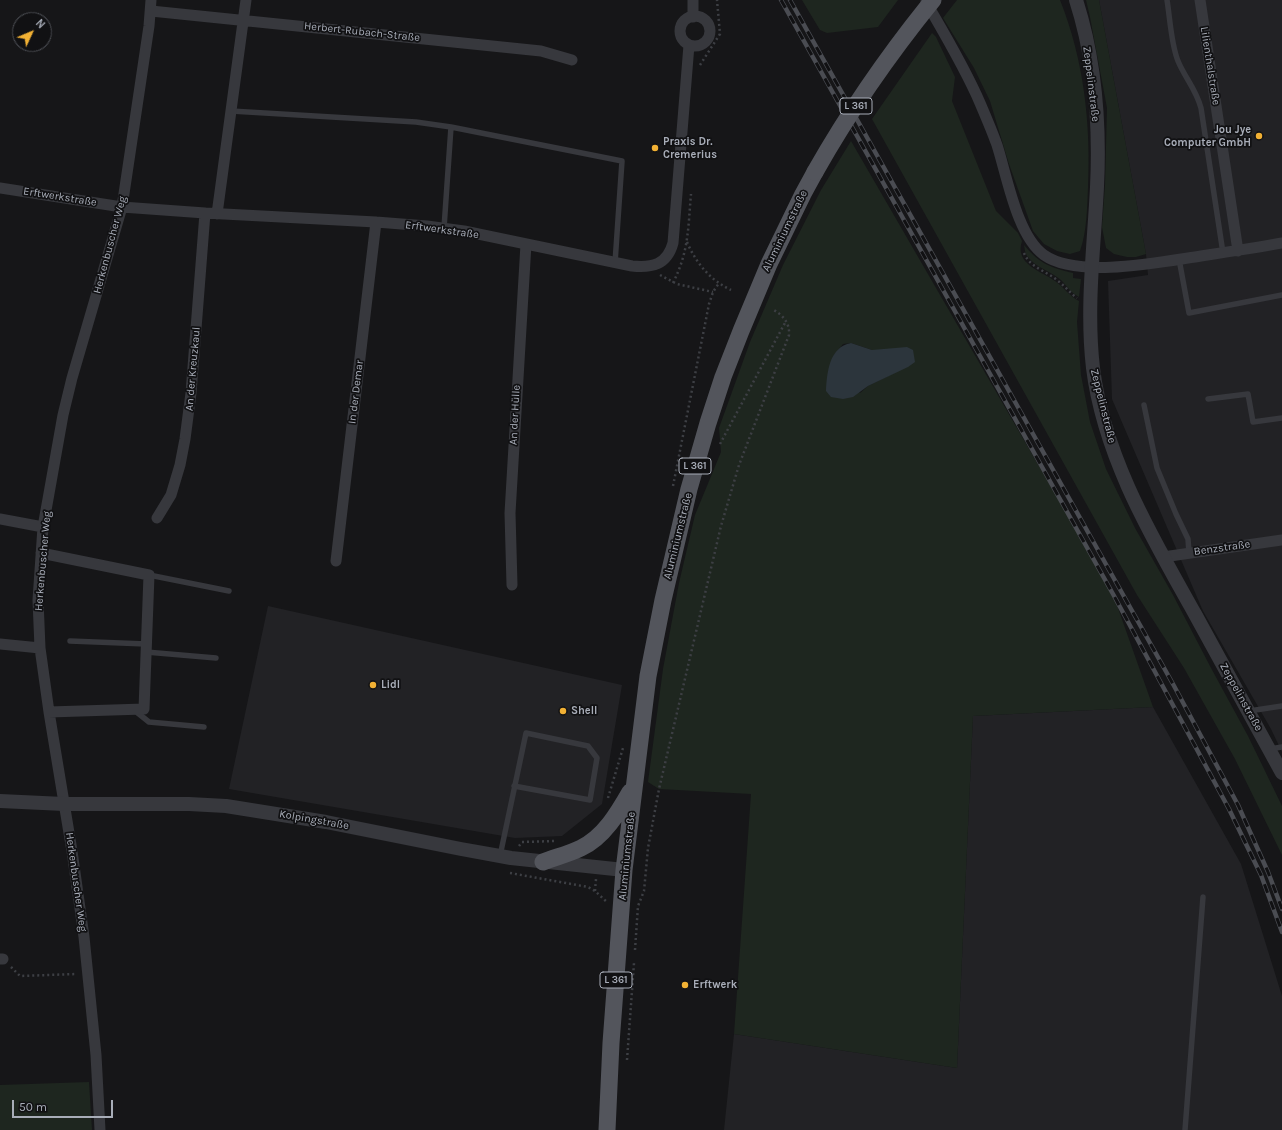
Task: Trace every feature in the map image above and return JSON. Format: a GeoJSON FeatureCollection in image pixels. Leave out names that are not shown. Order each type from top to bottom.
{"type":"FeatureCollection","features":[{"type":"Feature","properties":{"kind":"main road","name":"Aluminiumstraße"},"geometry":{"type":"LineString","coordinates":[[607,1130],[611,1043],[630,906],[624,870],[648,676],[656,630],[689,488],[704,436],[720,384],[743,324],[779,242],[815,172],[851,113],[901,42],[933,0]]}},
{"type":"Feature","properties":{"kind":"main road"},"geometry":{"type":"LineString","coordinates":[[543,862],[583,847],[600,835],[620,810],[634,783]]}},
{"type":"Feature","properties":{"kind":"street"},"geometry":{"type":"LineString","coordinates":[[217,214],[246,0]]}},
{"type":"Feature","properties":{"kind":"street"},"geometry":{"type":"LineString","coordinates":[[689,45],[694,46],[704,44],[710,31],[706,22],[702,18],[693,17],[694,0]]}},
{"type":"Feature","properties":{"kind":"street"},"geometry":{"type":"LineString","coordinates":[[924,0],[961,61],[981,104],[997,144],[1020,218],[1030,240],[1043,254],[1062,263],[1091,267],[1130,266],[1179,260],[1282,243]]}},
{"type":"Feature","properties":{"kind":"street","name":"Zeppelinstraße"},"geometry":{"type":"LineString","coordinates":[[1076,0],[1088,48],[1096,114],[1098,148],[1097,188],[1091,267],[1091,347],[1093,368],[1104,421],[1114,452],[1128,485],[1163,557],[1248,711],[1276,748],[1282,772]]}},
{"type":"Feature","properties":{"kind":"street","name":"Lilienthalstraße"},"geometry":{"type":"LineString","coordinates":[[1200,0],[1238,250]]}},
{"type":"Feature","properties":{"kind":"street","name":"Herbert-Rubach-Straße"},"geometry":{"type":"LineString","coordinates":[[151,5],[244,20],[541,50],[572,60]]}},
{"type":"Feature","properties":{"kind":"street","name":"Herkenbuscher Weg"},"geometry":{"type":"LineString","coordinates":[[100,1130],[96,1055],[80,902],[40,648],[38,600],[44,527],[56,454],[72,378],[122,207],[151,5]]}},
{"type":"Feature","properties":{"kind":"street","name":"Erftwerkstraße"},"geometry":{"type":"LineString","coordinates":[[0,188],[122,207],[217,214],[376,222],[444,228],[615,263],[640,267],[653,266],[660,262],[670,252],[672,243],[693,66],[689,45],[682,39],[680,30],[684,21],[693,17]]}},
{"type":"Feature","properties":{"kind":"street","name":"An der Kreuzkaul"},"geometry":{"type":"LineString","coordinates":[[157,518],[171,495],[178,473],[185,439],[191,393],[206,213]]}},
{"type":"Feature","properties":{"kind":"street","name":"In der Demar"},"geometry":{"type":"LineString","coordinates":[[336,561],[376,222]]}},
{"type":"Feature","properties":{"kind":"street","name":"An der Hülle"},"geometry":{"type":"LineString","coordinates":[[512,585],[510,513],[526,244]]}},
{"type":"Feature","properties":{"kind":"street"},"geometry":{"type":"LineString","coordinates":[[0,519],[44,527]]}},
{"type":"Feature","properties":{"kind":"street","name":"Benzstraße"},"geometry":{"type":"LineString","coordinates":[[1163,557],[1282,540]]}},
{"type":"Feature","properties":{"kind":"street"},"geometry":{"type":"LineString","coordinates":[[41,553],[149,575],[144,709],[49,712]]}},
{"type":"Feature","properties":{"kind":"street"},"geometry":{"type":"LineString","coordinates":[[0,644],[40,648]]}},
{"type":"Feature","properties":{"kind":"street","name":"Kolpingstraße"},"geometry":{"type":"LineString","coordinates":[[0,801],[64,804],[189,804],[226,806],[326,822],[505,857],[624,870]]}},
{"type":"Feature","properties":{"kind":"lane"},"geometry":{"type":"LineString","coordinates":[[1167,0],[1176,53],[1180,65],[1196,91],[1201,108],[1223,253]]}},
{"type":"Feature","properties":{"kind":"lane"},"geometry":{"type":"LineString","coordinates":[[232,111],[401,121],[451,128],[622,161],[615,263]]}},
{"type":"Feature","properties":{"kind":"lane"},"geometry":{"type":"LineString","coordinates":[[444,228],[451,128]]}},
{"type":"Feature","properties":{"kind":"lane"},"geometry":{"type":"LineString","coordinates":[[1179,260],[1189,313],[1282,294]]}},
{"type":"Feature","properties":{"kind":"lane"},"geometry":{"type":"LineString","coordinates":[[1208,399],[1248,394],[1253,422],[1282,418]]}},
{"type":"Feature","properties":{"kind":"lane"},"geometry":{"type":"LineString","coordinates":[[1144,405],[1157,468],[1188,539],[1189,553]]}},
{"type":"Feature","properties":{"kind":"lane"},"geometry":{"type":"LineString","coordinates":[[149,575],[229,591]]}},
{"type":"Feature","properties":{"kind":"lane"},"geometry":{"type":"LineString","coordinates":[[70,641],[146,648],[216,658]]}},
{"type":"Feature","properties":{"kind":"lane"},"geometry":{"type":"LineString","coordinates":[[1248,711],[1282,706]]}},
{"type":"Feature","properties":{"kind":"lane"},"geometry":{"type":"LineString","coordinates":[[134,710],[149,722],[204,727]]}},
{"type":"Feature","properties":{"kind":"lane"},"geometry":{"type":"LineString","coordinates":[[505,857],[514,786],[526,733],[588,746],[597,758],[590,800],[514,786]]}},
{"type":"Feature","properties":{"kind":"lane"},"geometry":{"type":"LineString","coordinates":[[1185,1130],[1203,897]]}},
{"type":"Feature","properties":{"kind":"path"},"geometry":{"type":"LineString","coordinates":[[693,66],[720,34],[717,0]]}},
{"type":"Feature","properties":{"kind":"path"},"geometry":{"type":"LineString","coordinates":[[691,191],[687,241],[683,258],[673,283],[713,292]]}},
{"type":"Feature","properties":{"kind":"path"},"geometry":{"type":"LineString","coordinates":[[1026,232],[1023,246],[1025,257],[1058,281],[1068,292],[1079,300],[1091,301]]}},
{"type":"Feature","properties":{"kind":"path"},"geometry":{"type":"LineString","coordinates":[[687,241],[699,264],[710,276],[730,290]]}},
{"type":"Feature","properties":{"kind":"path"},"geometry":{"type":"LineString","coordinates":[[673,488],[706,317],[713,292],[719,283]]}},
{"type":"Feature","properties":{"kind":"path"},"geometry":{"type":"LineString","coordinates":[[634,951],[630,906],[644,891],[648,848],[659,789],[721,526],[733,481],[742,455],[788,340],[789,331],[786,321],[772,309]]}},
{"type":"Feature","properties":{"kind":"path"},"geometry":{"type":"LineString","coordinates":[[720,444],[786,321]]}},
{"type":"Feature","properties":{"kind":"path"},"geometry":{"type":"LineString","coordinates":[[608,800],[624,740]]}},
{"type":"Feature","properties":{"kind":"path"},"geometry":{"type":"LineString","coordinates":[[505,857],[522,842],[561,841]]}},
{"type":"Feature","properties":{"kind":"path"},"geometry":{"type":"LineString","coordinates":[[504,872],[588,887],[595,890],[608,904],[630,906]]}},
{"type":"Feature","properties":{"kind":"path"},"geometry":{"type":"LineString","coordinates":[[1,959],[20,976],[88,974]]}},
{"type":"Feature","properties":{"kind":"path"},"geometry":{"type":"LineString","coordinates":[[626,1067],[634,959]]}},
{"type":"Feature","properties":{"kind":"shaded area"},"geometry":{"type":"Polygon","coordinates":[[[802,0],[898,0],[878,27],[827,33],[820,30],[802,0]]]}},
{"type":"Feature","properties":{"kind":"shaded area"},"geometry":{"type":"Polygon","coordinates":[[[957,0],[1060,0],[1075,46],[1087,116],[1089,164],[1087,203],[1085,228],[1080,251],[1070,254],[1057,251],[1044,244],[1033,231],[1009,164],[990,101],[974,68],[943,18],[957,0]]]}},
{"type":"Feature","properties":{"kind":"shaded area"},"geometry":{"type":"Polygon","coordinates":[[[1086,0],[1099,0],[1146,254],[1136,257],[1127,257],[1114,254],[1106,248],[1102,227],[1105,185],[1107,108],[1086,0]]]}},
{"type":"Feature","properties":{"kind":"shaded area"},"geometry":{"type":"Polygon","coordinates":[[[1099,0],[1282,0],[1282,752],[1271,729],[1203,611],[1112,399],[1108,281],[1148,275],[1146,254],[1099,0]]]}},
{"type":"Feature","properties":{"kind":"shaded area"},"geometry":{"type":"Polygon","coordinates":[[[932,33],[936,37],[955,77],[952,101],[996,211],[1018,233],[1022,241],[1022,256],[1025,261],[1036,270],[1055,281],[1072,297],[1079,301],[1077,322],[1081,375],[1090,422],[1106,469],[1135,528],[1173,595],[1248,736],[1282,806],[1282,855],[1235,759],[1184,668],[1137,595],[872,119],[932,33]]]}},
{"type":"Feature","properties":{"kind":"shaded area"},"geometry":{"type":"Polygon","coordinates":[[[851,141],[1113,594],[1153,707],[973,716],[957,1068],[734,1034],[751,794],[659,789],[648,782],[663,669],[679,583],[695,515],[721,452],[719,428],[750,342],[783,265],[821,190],[851,141]],[[851,343],[843,344],[834,355],[860,393],[868,386],[894,373],[872,350],[851,343]]]}},
{"type":"Feature","properties":{"kind":"shaded area"},"geometry":{"type":"Polygon","coordinates":[[[1024,245],[1030,252],[1046,264],[1073,273],[1073,278],[1081,279],[1079,297],[1057,277],[1031,261],[1026,255],[1024,245]]]}},
{"type":"Feature","properties":{"kind":"shaded area"},"geometry":{"type":"Polygon","coordinates":[[[851,343],[872,350],[907,347],[913,350],[915,362],[908,367],[868,386],[853,397],[843,399],[831,397],[826,391],[827,376],[831,362],[838,350],[844,345],[851,343]]]}},
{"type":"Feature","properties":{"kind":"shaded area"},"geometry":{"type":"Polygon","coordinates":[[[268,606],[622,685],[602,804],[562,836],[515,838],[229,789],[268,606]]]}},
{"type":"Feature","properties":{"kind":"shaded area"},"geometry":{"type":"Polygon","coordinates":[[[1153,707],[1241,864],[1282,996],[1282,1130],[724,1130],[734,1034],[957,1068],[973,716],[1153,707]]]}},
{"type":"Feature","properties":{"kind":"shaded area"},"geometry":{"type":"Polygon","coordinates":[[[89,1082],[92,1130],[0,1130],[0,1085],[89,1082]]]}},
{"type":"Feature","properties":{"kind":"railway"},"geometry":{"type":"LineString","coordinates":[[781,0],[1113,594],[1229,809],[1261,875],[1282,932]]}},
{"type":"Feature","properties":{"kind":"railway"},"geometry":{"type":"LineString","coordinates":[[790,0],[1173,684],[1238,805],[1268,872],[1282,909]]}},
{"type":"Feature","properties":{"kind":"place","name":"Jou Jye Computer GmbH"},"geometry":{"type":"Point","coordinates":[1259,136]}},
{"type":"Feature","properties":{"kind":"place","name":"Praxis Dr. Cremerius"},"geometry":{"type":"Point","coordinates":[655,148]}},
{"type":"Feature","properties":{"kind":"place","name":"Lidl"},"geometry":{"type":"Point","coordinates":[373,685]}},
{"type":"Feature","properties":{"kind":"place","name":"Shell"},"geometry":{"type":"Point","coordinates":[563,711]}},
{"type":"Feature","properties":{"kind":"place","name":"Erftwerk"},"geometry":{"type":"Point","coordinates":[685,985]}}]}
